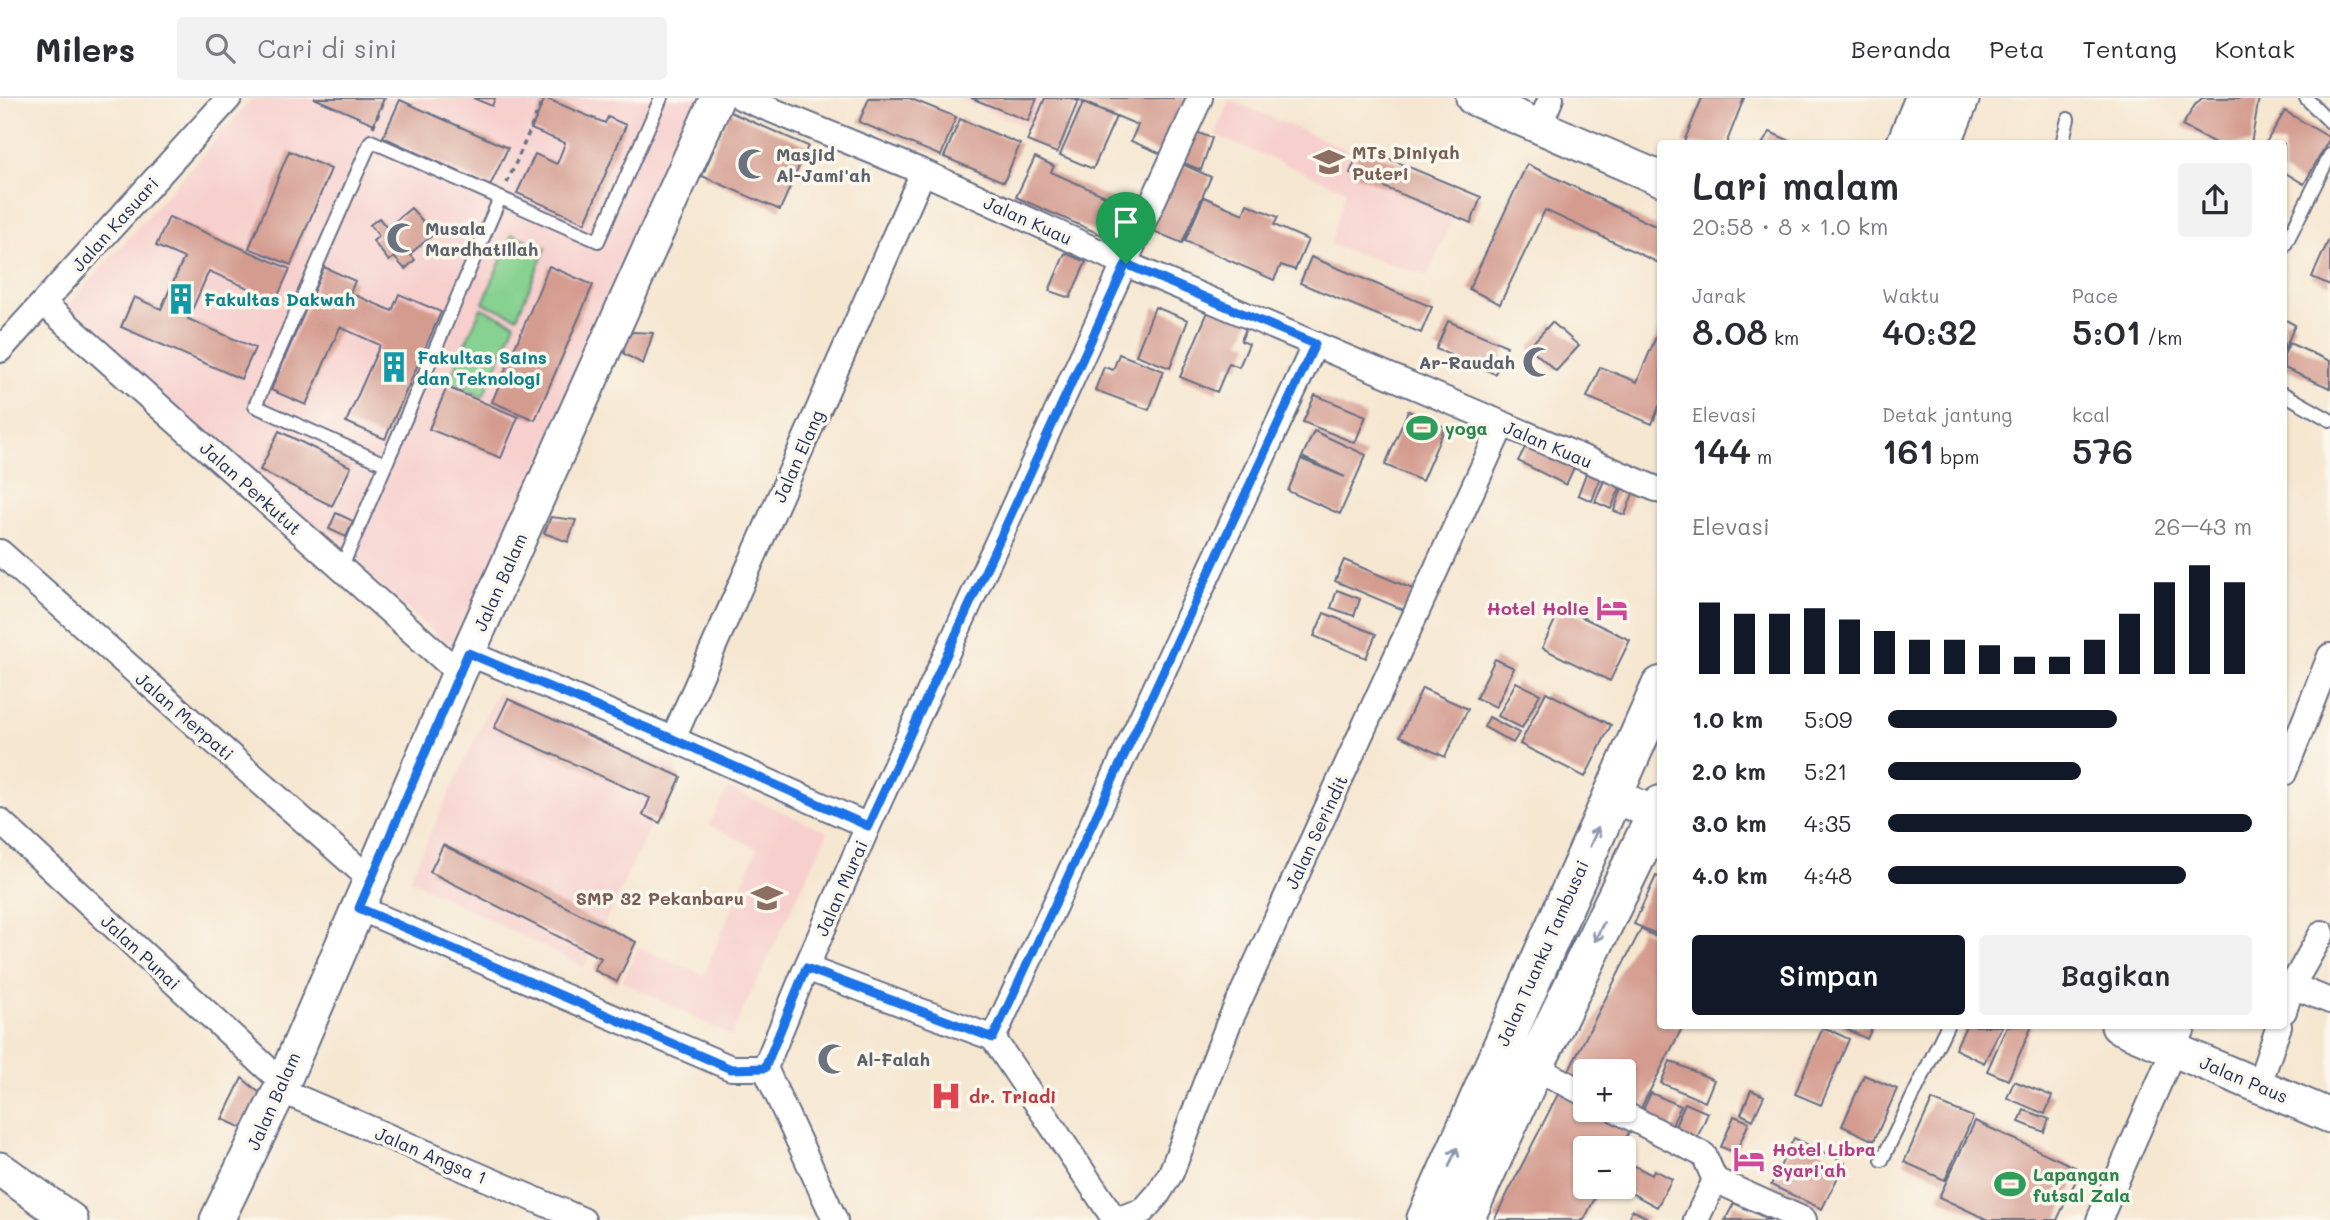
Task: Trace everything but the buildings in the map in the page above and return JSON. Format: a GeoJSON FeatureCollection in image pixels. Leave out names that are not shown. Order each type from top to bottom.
{"type":"FeatureCollection","features":[{"type":"Feature","properties":{"kind":"main road","name":"Jalan Balam"},"geometry":{"type":"LineString","coordinates":[[218,1220],[281,1086],[464,663],[717,98]]}},
{"type":"Feature","properties":{"kind":"main road"},"geometry":{"type":"LineString","coordinates":[[1473,98],[1545,113],[1657,178]]}},
{"type":"Feature","properties":{"kind":"main road"},"geometry":{"type":"LineString","coordinates":[[1908,140],[1925,98]]}},
{"type":"Feature","properties":{"kind":"main road"},"geometry":{"type":"LineString","coordinates":[[1943,140],[1960,98]]}},
{"type":"Feature","properties":{"kind":"main road","name":"Jalan Tuanku Tambusai"},"geometry":{"type":"LineString","coordinates":[[1426,1220],[1657,695]]}},
{"type":"Feature","properties":{"kind":"main road"},"geometry":{"type":"LineString","coordinates":[[1612,794],[1657,811]]}},
{"type":"Feature","properties":{"kind":"main road"},"geometry":{"type":"LineString","coordinates":[[1464,1220],[1534,1067],[1657,816]]}},
{"type":"Feature","properties":{"kind":"main road","name":"Jalan Paus"},"geometry":{"type":"LineString","coordinates":[[2134,1029],[2180,1038],[2259,1084],[2330,1116]]}},
{"type":"Feature","properties":{"kind":"main road"},"geometry":{"type":"LineString","coordinates":[[0,1169],[71,1220]]}},
{"type":"Feature","properties":{"kind":"street","name":"Jalan Kasuari"},"geometry":{"type":"LineString","coordinates":[[0,350],[229,98]]}},
{"type":"Feature","properties":{"kind":"street","name":"Jalan Kuau"},"geometry":{"type":"LineString","coordinates":[[742,98],[923,172],[1126,264],[1657,489]]}},
{"type":"Feature","properties":{"kind":"street","name":"Jalan Murai"},"geometry":{"type":"LineString","coordinates":[[765,1068],[868,826],[1200,98]]}},
{"type":"Feature","properties":{"kind":"street","name":"Jalan Elang"},"geometry":{"type":"LineString","coordinates":[[673,739],[923,172]]}},
{"type":"Feature","properties":{"kind":"street","name":"Jalan Perkutut"},"geometry":{"type":"LineString","coordinates":[[43,303],[341,569],[464,663],[673,739],[868,826]]}},
{"type":"Feature","properties":{"kind":"street"},"geometry":{"type":"LineString","coordinates":[[993,1038],[1315,344]]}},
{"type":"Feature","properties":{"kind":"street","name":"Jalan Serindit"},"geometry":{"type":"LineString","coordinates":[[1114,1220],[1143,1211],[1171,1173],[1228,1025],[1502,425]]}},
{"type":"Feature","properties":{"kind":"street","name":"Jalan Merpati"},"geometry":{"type":"LineString","coordinates":[[0,552],[365,894],[731,1069],[765,1068]]}},
{"type":"Feature","properties":{"kind":"street"},"geometry":{"type":"LineString","coordinates":[[2287,766],[2328,667]]}},
{"type":"Feature","properties":{"kind":"street","name":"Jalan Punai"},"geometry":{"type":"LineString","coordinates":[[0,821],[281,1086]]}},
{"type":"Feature","properties":{"kind":"street"},"geometry":{"type":"LineString","coordinates":[[2287,1002],[2292,986],[2322,933]]}},
{"type":"Feature","properties":{"kind":"street"},"geometry":{"type":"LineString","coordinates":[[806,968],[993,1038],[1114,1220]]}},
{"type":"Feature","properties":{"kind":"street"},"geometry":{"type":"LineString","coordinates":[[2292,986],[2330,1000]]}},
{"type":"Feature","properties":{"kind":"street"},"geometry":{"type":"LineString","coordinates":[[2259,1084],[2278,1029]]}},
{"type":"Feature","properties":{"kind":"street"},"geometry":{"type":"LineString","coordinates":[[2099,1220],[2180,1038]]}},
{"type":"Feature","properties":{"kind":"street"},"geometry":{"type":"LineString","coordinates":[[1534,1067],[1573,1087]]}},
{"type":"Feature","properties":{"kind":"street"},"geometry":{"type":"LineString","coordinates":[[765,1068],[835,1220]]}},
{"type":"Feature","properties":{"kind":"street","name":"Jalan Angsa 1"},"geometry":{"type":"LineString","coordinates":[[281,1086],[583,1220]]}},
{"type":"Feature","properties":{"kind":"street"},"geometry":{"type":"LineString","coordinates":[[1636,1120],[1703,1155],[1715,1181],[1804,1220]]}},
{"type":"Feature","properties":{"kind":"street"},"geometry":{"type":"LineString","coordinates":[[1696,1220],[1715,1181]]}},
{"type":"Feature","properties":{"kind":"lane"},"geometry":{"type":"LineString","coordinates":[[386,464],[255,406],[371,141],[598,241],[661,98]]}},
{"type":"Feature","properties":{"kind":"lane"},"geometry":{"type":"LineString","coordinates":[[2306,98],[2330,122]]}},
{"type":"Feature","properties":{"kind":"lane"},"geometry":{"type":"LineString","coordinates":[[2063,140],[2068,119]]}},
{"type":"Feature","properties":{"kind":"lane"},"geometry":{"type":"LineString","coordinates":[[2287,241],[2330,155]]}},
{"type":"Feature","properties":{"kind":"lane"},"geometry":{"type":"LineString","coordinates":[[341,569],[500,198]]}},
{"type":"Feature","properties":{"kind":"lane"},"geometry":{"type":"LineString","coordinates":[[2287,396],[2330,420]]}},
{"type":"Feature","properties":{"kind":"lane"},"geometry":{"type":"LineString","coordinates":[[1882,1160],[1946,1029]]}},
{"type":"Feature","properties":{"kind":"path"},"geometry":{"type":"LineString","coordinates":[[371,141],[368,136],[385,98]]}},
{"type":"Feature","properties":{"kind":"path"},"geometry":{"type":"LineString","coordinates":[[500,198],[544,98]]}},
{"type":"Feature","properties":{"kind":"shaded area"},"geometry":{"type":"Polygon","coordinates":[[[253,98],[701,98],[455,651],[64,310],[253,98]]]}},
{"type":"Feature","properties":{"kind":"shaded area"},"geometry":{"type":"Polygon","coordinates":[[[957,98],[1045,98],[1031,129],[957,98]]]}},
{"type":"Feature","properties":{"kind":"shaded area","name":"MTs Diniyah Puteri"},"geometry":{"type":"Polygon","coordinates":[[[1230,100],[1461,198],[1428,276],[1330,245],[1346,190],[1215,135],[1230,100]]]}},
{"type":"Feature","properties":{"kind":"shaded area"},"geometry":{"type":"Polygon","coordinates":[[[497,692],[678,768],[584,967],[409,879],[497,692]]]}},
{"type":"Feature","properties":{"kind":"shaded area","name":"SMP 32 Pekanbaru"},"geometry":{"type":"Polygon","coordinates":[[[728,788],[828,832],[731,1036],[622,981],[638,947],[704,975],[757,848],[709,825],[728,788]]]}},
{"type":"Feature","properties":{"kind":"green space"},"geometry":{"type":"Polygon","coordinates":[[[512,234],[546,248],[517,317],[483,303],[512,234]]]}},
{"type":"Feature","properties":{"kind":"green space"},"geometry":{"type":"Polygon","coordinates":[[[481,308],[515,323],[483,397],[448,382],[481,308]]]}},
{"type":"Feature","properties":{"kind":"place","name":"MTs Diniyah Puteri"},"geometry":{"type":"Point","coordinates":[1329,162]}},
{"type":"Feature","properties":{"kind":"place","name":"Masjid Al-Jami'ah"},"geometry":{"type":"Point","coordinates":[753,164]}},
{"type":"Feature","properties":{"kind":"place","name":"Musala Mardhatillah"},"geometry":{"type":"Point","coordinates":[402,238]}},
{"type":"Feature","properties":{"kind":"place","name":"Fakultas Dakwah"},"geometry":{"type":"Point","coordinates":[181,299]}},
{"type":"Feature","properties":{"kind":"place","name":"Ar-Raudah"},"geometry":{"type":"Point","coordinates":[1538,362]}},
{"type":"Feature","properties":{"kind":"place","name":"Fakultas Sains dan Teknologi"},"geometry":{"type":"Point","coordinates":[394,367]}},
{"type":"Feature","properties":{"kind":"place","name":"yoga"},"geometry":{"type":"Point","coordinates":[1422,428]}},
{"type":"Feature","properties":{"kind":"place","name":"Hotel Holie"},"geometry":{"type":"Point","coordinates":[1612,608]}},
{"type":"Feature","properties":{"kind":"place","name":"SMP 32 Pekanbaru"},"geometry":{"type":"Point","coordinates":[767,898]}},
{"type":"Feature","properties":{"kind":"place","name":"Al-Falah"},"geometry":{"type":"Point","coordinates":[833,1059]}},
{"type":"Feature","properties":{"kind":"place","name":"dr. Triadi"},"geometry":{"type":"Point","coordinates":[946,1096]}},
{"type":"Feature","properties":{"kind":"place","name":"Hotel Libra Syari'ah"},"geometry":{"type":"Point","coordinates":[1749,1159]}},
{"type":"Feature","properties":{"kind":"place","name":"Lapangan futsal Zala"},"geometry":{"type":"Point","coordinates":[2010,1184]}},
{"type":"Feature","properties":{"kind":"route"},"geometry":{"type":"LineString","coordinates":[[1126,264],[1315,344],[993,1038],[806,968],[765,1068],[731,1069],[359,908],[468,653],[673,739],[868,826],[1126,264]]}}]}
